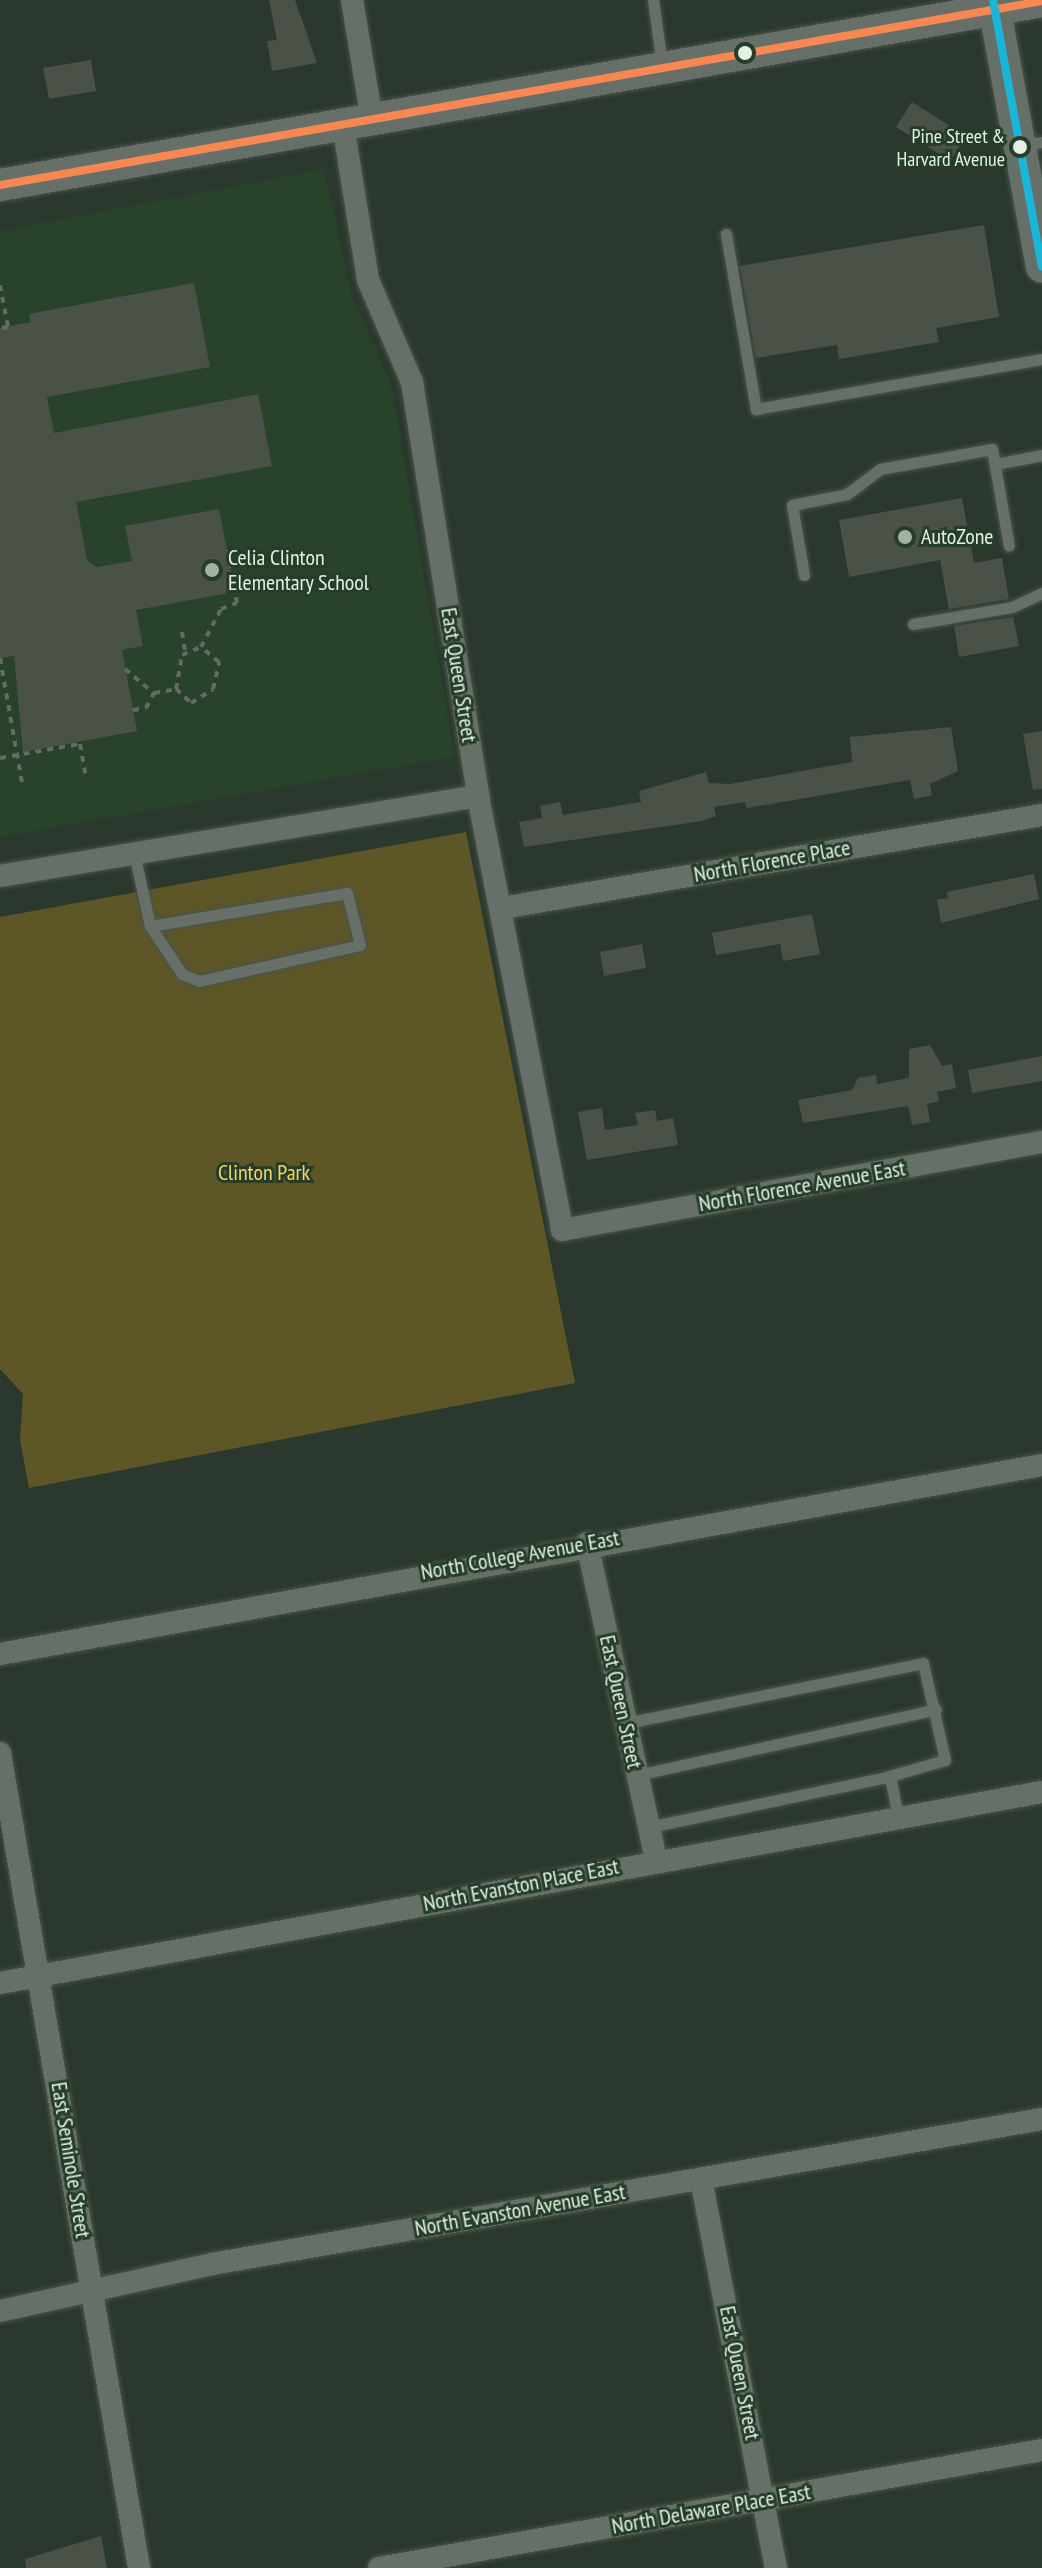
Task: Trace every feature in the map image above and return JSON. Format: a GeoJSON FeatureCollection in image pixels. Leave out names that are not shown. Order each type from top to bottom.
{"type":"FeatureCollection","features":[{"type":"Feature","properties":{"kind":"main road"},"geometry":{"type":"LineString","coordinates":[[0,185],[663,69],[994,5],[1042,1]]}},
{"type":"Feature","properties":{"kind":"main road"},"geometry":{"type":"LineString","coordinates":[[994,5],[1031,144],[1042,267]]}},
{"type":"Feature","properties":{"kind":"street","name":"East Queen Street"},"geometry":{"type":"LineString","coordinates":[[352,0],[368,280],[412,382],[478,796],[562,1230]]}},
{"type":"Feature","properties":{"kind":"street"},"geometry":{"type":"LineString","coordinates":[[0,876],[478,796]]}},
{"type":"Feature","properties":{"kind":"street","name":"North Florence Place"},"geometry":{"type":"LineString","coordinates":[[502,908],[1042,815]]}},
{"type":"Feature","properties":{"kind":"street","name":"North Florence Avenue East"},"geometry":{"type":"LineString","coordinates":[[562,1230],[1042,1142]]}},
{"type":"Feature","properties":{"kind":"street","name":"North College Avenue East"},"geometry":{"type":"LineString","coordinates":[[0,1654],[587,1543],[1042,1465]]}},
{"type":"Feature","properties":{"kind":"street","name":"East Queen Street"},"geometry":{"type":"LineString","coordinates":[[587,1543],[656,1860]]}},
{"type":"Feature","properties":{"kind":"street","name":"East Seminole Street"},"geometry":{"type":"LineString","coordinates":[[0,1753],[41,1976],[139,2568]]}},
{"type":"Feature","properties":{"kind":"street","name":"North Evanston Place East"},"geometry":{"type":"LineString","coordinates":[[0,1983],[656,1860],[1042,1792]]}},
{"type":"Feature","properties":{"kind":"street","name":"North Evanston Avenue East"},"geometry":{"type":"LineString","coordinates":[[0,2311],[93,2294],[212,2264],[1042,2119]]}},
{"type":"Feature","properties":{"kind":"street","name":"East Queen Street"},"geometry":{"type":"LineString","coordinates":[[701,2179],[776,2568]]}},
{"type":"Feature","properties":{"kind":"street","name":"North Delaware Place East"},"geometry":{"type":"LineString","coordinates":[[379,2568],[1042,2450]]}},
{"type":"Feature","properties":{"kind":"lane"},"geometry":{"type":"LineString","coordinates":[[653,0],[663,69]]}},
{"type":"Feature","properties":{"kind":"lane"},"geometry":{"type":"LineString","coordinates":[[726,234],[756,409],[1042,359]]}},
{"type":"Feature","properties":{"kind":"lane"},"geometry":{"type":"LineString","coordinates":[[804,575],[792,505],[847,494],[880,469],[992,449],[1009,546]]}},
{"type":"Feature","properties":{"kind":"lane"},"geometry":{"type":"LineString","coordinates":[[995,464],[1042,455]]}},
{"type":"Feature","properties":{"kind":"lane"},"geometry":{"type":"LineString","coordinates":[[913,624],[1012,607],[1042,593]]}},
{"type":"Feature","properties":{"kind":"lane"},"geometry":{"type":"LineString","coordinates":[[134,853],[150,926],[182,974],[199,981],[360,945],[352,897],[340,893],[150,926]]}},
{"type":"Feature","properties":{"kind":"lane"},"geometry":{"type":"LineString","coordinates":[[626,1723],[923,1663],[936,1709],[945,1760],[890,1776],[649,1827]]}},
{"type":"Feature","properties":{"kind":"lane"},"geometry":{"type":"LineString","coordinates":[[637,1775],[936,1709]]}},
{"type":"Feature","properties":{"kind":"lane"},"geometry":{"type":"LineString","coordinates":[[890,1776],[898,1817]]}},
{"type":"Feature","properties":{"kind":"path"},"geometry":{"type":"LineString","coordinates":[[0,285],[8,327],[0,328]]}},
{"type":"Feature","properties":{"kind":"path"},"geometry":{"type":"LineString","coordinates":[[185,651],[201,647],[221,609],[237,603],[228,545]]}},
{"type":"Feature","properties":{"kind":"path"},"geometry":{"type":"LineString","coordinates":[[176,689],[185,651],[182,632]]}},
{"type":"Feature","properties":{"kind":"path"},"geometry":{"type":"LineString","coordinates":[[176,689],[191,703],[213,689],[219,662],[201,647]]}},
{"type":"Feature","properties":{"kind":"path"},"geometry":{"type":"LineString","coordinates":[[0,658],[23,788]]}},
{"type":"Feature","properties":{"kind":"path"},"geometry":{"type":"LineString","coordinates":[[125,669],[154,693],[176,689]]}},
{"type":"Feature","properties":{"kind":"path"},"geometry":{"type":"LineString","coordinates":[[133,710],[146,708],[154,693]]}},
{"type":"Feature","properties":{"kind":"path"},"geometry":{"type":"LineString","coordinates":[[0,758],[80,744],[86,777]]}},
{"type":"Feature","properties":{"kind":"shaded area","name":"Celia Clinton Elementary School"},"geometry":{"type":"Polygon","coordinates":[[[324,169],[352,296],[391,383],[455,757],[0,837],[0,231],[324,169]]]}},
{"type":"Feature","properties":{"kind":"green space","name":"Clinton Park"},"geometry":{"type":"Polygon","coordinates":[[[466,832],[575,1383],[29,1488],[20,1440],[23,1394],[0,1369],[0,917],[466,832]]]}},
{"type":"Feature","properties":{"kind":"building"},"geometry":{"type":"Polygon","coordinates":[[[269,0],[295,0],[317,63],[272,71],[267,41],[277,40],[269,0]]]}},
{"type":"Feature","properties":{"kind":"building"},"geometry":{"type":"Polygon","coordinates":[[[91,60],[96,91],[49,99],[43,68],[91,60]]]}},
{"type":"Feature","properties":{"kind":"building"},"geometry":{"type":"Polygon","coordinates":[[[912,102],[966,136],[950,161],[896,127],[912,102]]]}},
{"type":"Feature","properties":{"kind":"building"},"geometry":{"type":"Polygon","coordinates":[[[984,225],[999,317],[936,328],[939,342],[839,359],[837,345],[756,358],[740,266],[984,225]]]}},
{"type":"Feature","properties":{"kind":"building"},"geometry":{"type":"Polygon","coordinates":[[[194,283],[210,367],[47,397],[54,433],[258,394],[272,466],[76,502],[87,560],[96,567],[132,561],[125,526],[219,509],[235,592],[136,610],[143,646],[122,650],[137,731],[23,752],[14,656],[0,658],[0,328],[31,322],[29,314],[194,283]]]}},
{"type":"Feature","properties":{"kind":"building","name":"AutoZone"},"geometry":{"type":"Polygon","coordinates":[[[962,498],[974,563],[1002,558],[1009,599],[949,609],[940,560],[849,577],[839,520],[962,498]]]}},
{"type":"Feature","properties":{"kind":"building"},"geometry":{"type":"Polygon","coordinates":[[[1013,617],[1019,646],[959,657],[954,626],[1013,617]]]}},
{"type":"Feature","properties":{"kind":"building"},"geometry":{"type":"Polygon","coordinates":[[[951,727],[958,771],[930,784],[932,795],[914,799],[910,780],[747,808],[745,802],[714,807],[716,816],[702,821],[524,847],[519,822],[542,818],[540,806],[560,802],[563,815],[641,802],[639,791],[706,772],[709,783],[730,784],[852,762],[850,737],[951,727]]]}},
{"type":"Feature","properties":{"kind":"building"},"geometry":{"type":"Polygon","coordinates":[[[1042,731],[1042,789],[1033,790],[1023,734],[1042,731]]]}},
{"type":"Feature","properties":{"kind":"building"},"geometry":{"type":"Polygon","coordinates":[[[1034,874],[1039,899],[941,923],[937,900],[948,898],[947,892],[1034,874]]]}},
{"type":"Feature","properties":{"kind":"building"},"geometry":{"type":"Polygon","coordinates":[[[812,914],[820,954],[783,961],[780,944],[716,955],[712,933],[812,914]]]}},
{"type":"Feature","properties":{"kind":"building"},"geometry":{"type":"Polygon","coordinates":[[[642,944],[646,968],[604,976],[600,952],[642,944]]]}},
{"type":"Feature","properties":{"kind":"building"},"geometry":{"type":"Polygon","coordinates":[[[930,1045],[942,1066],[952,1064],[956,1088],[937,1092],[939,1101],[927,1104],[930,1122],[912,1125],[908,1106],[803,1123],[798,1100],[852,1090],[858,1078],[876,1075],[877,1084],[909,1078],[909,1049],[930,1045]]]}},
{"type":"Feature","properties":{"kind":"building"},"geometry":{"type":"Polygon","coordinates":[[[1042,1056],[1042,1081],[972,1093],[968,1070],[1042,1056]]]}},
{"type":"Feature","properties":{"kind":"building"},"geometry":{"type":"Polygon","coordinates":[[[602,1108],[605,1130],[638,1125],[635,1113],[655,1110],[657,1121],[673,1118],[678,1145],[587,1160],[578,1112],[602,1108]]]}},
{"type":"Feature","properties":{"kind":"building"},"geometry":{"type":"Polygon","coordinates":[[[101,2536],[107,2568],[26,2568],[25,2559],[101,2536]]]}},
{"type":"Feature","properties":{"kind":"transit line"},"geometry":{"type":"LineString","coordinates":[[993,0],[1042,267]]}},
{"type":"Feature","properties":{"kind":"transit line"},"geometry":{"type":"LineString","coordinates":[[0,185],[1042,1]]}},
{"type":"Feature","properties":{"kind":"place","name":"Pine Street & Harvard Avenue"},"geometry":{"type":"Point","coordinates":[1020,147]}},
{"type":"Feature","properties":{"kind":"place","name":"AutoZone"},"geometry":{"type":"Point","coordinates":[905,537]}},
{"type":"Feature","properties":{"kind":"place","name":"Celia Clinton Elementary School"},"geometry":{"type":"Point","coordinates":[212,570]}}]}
